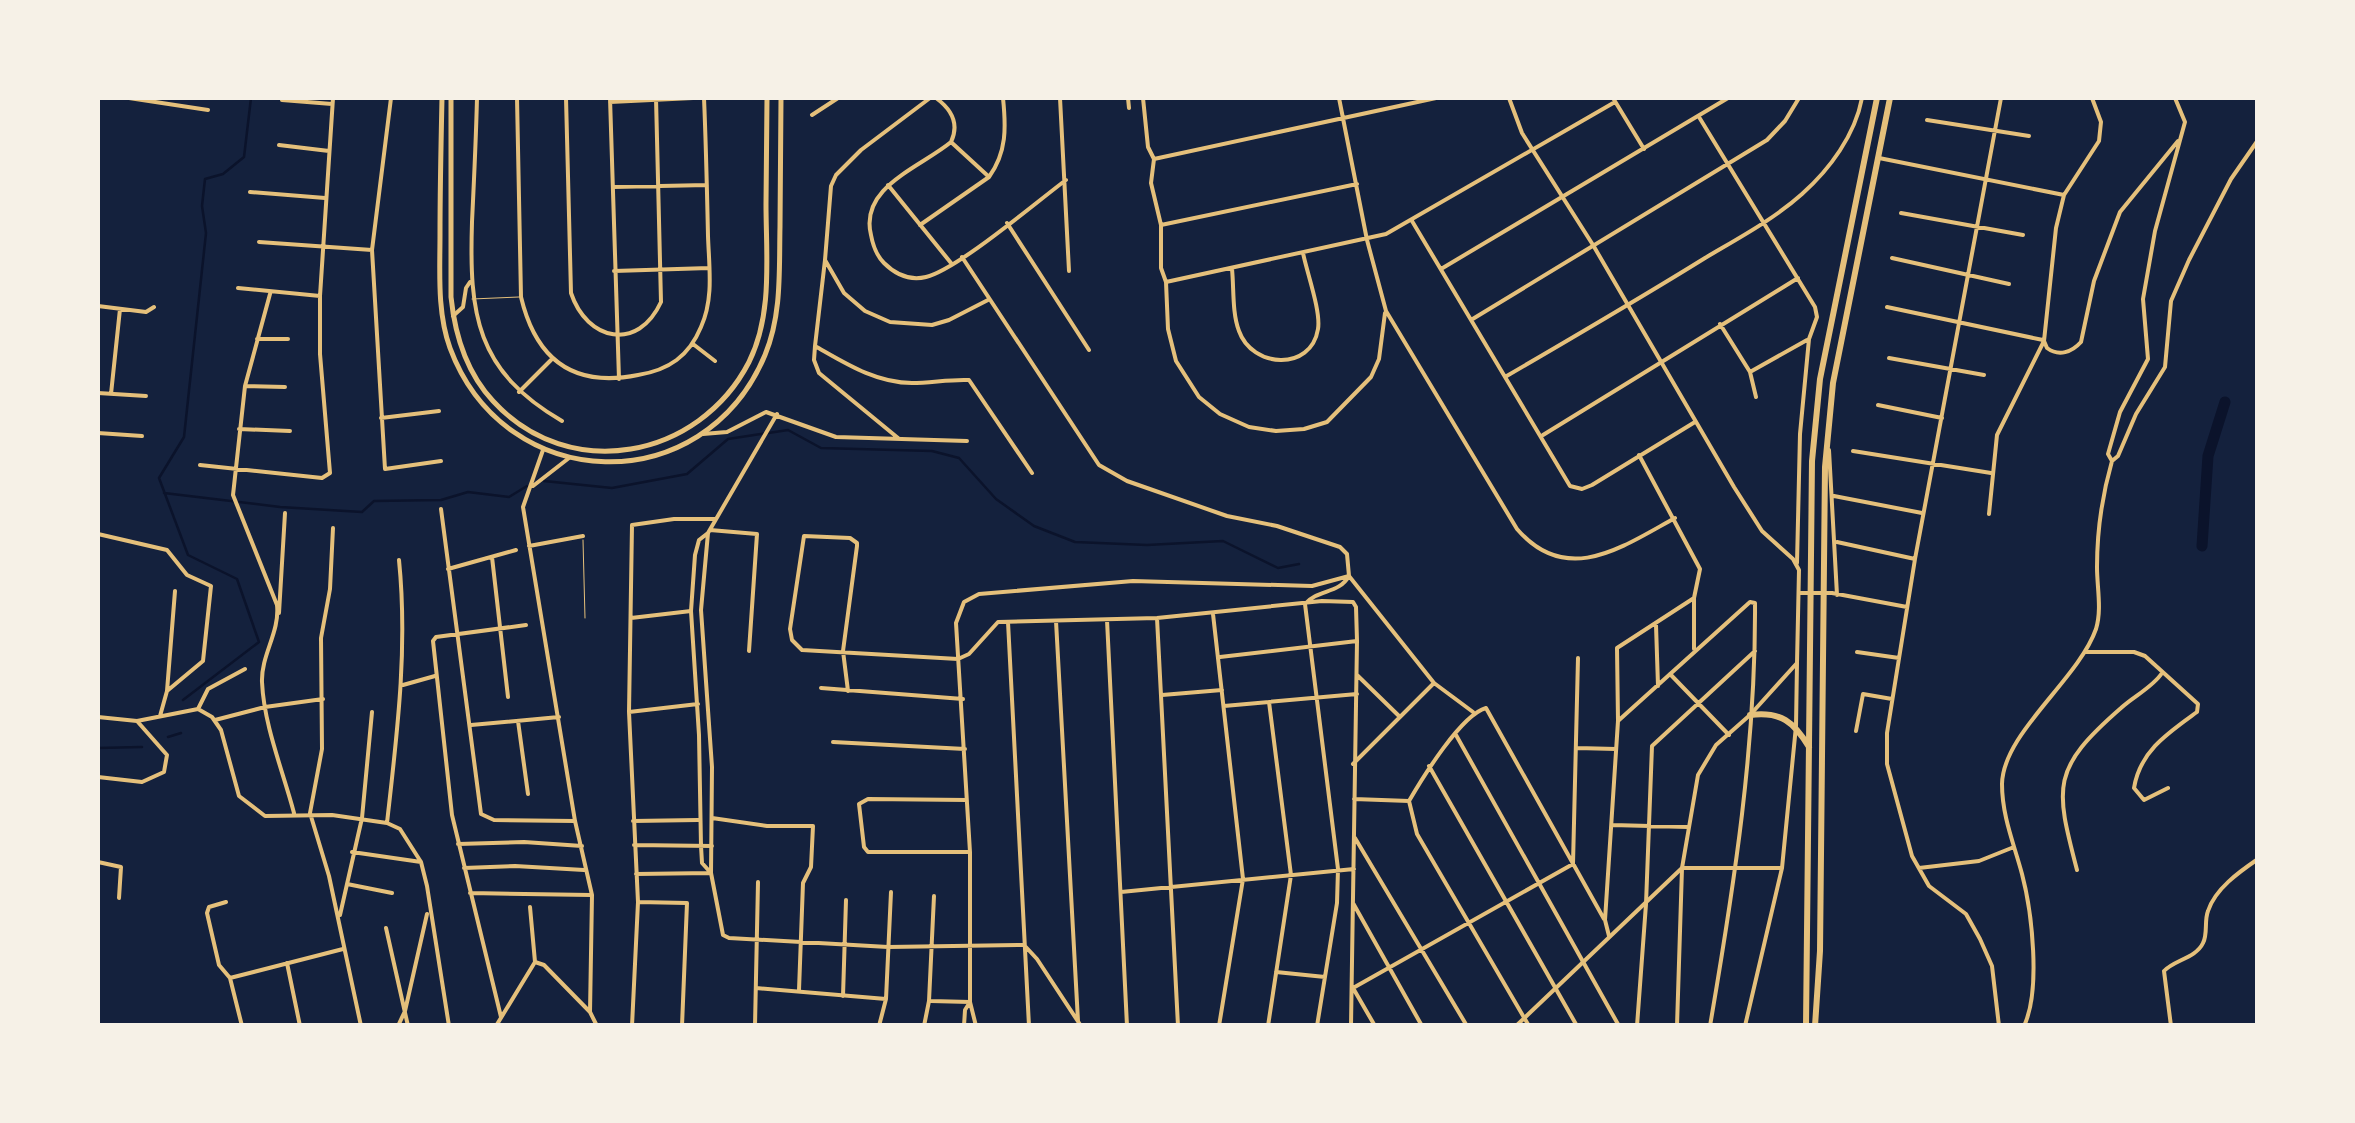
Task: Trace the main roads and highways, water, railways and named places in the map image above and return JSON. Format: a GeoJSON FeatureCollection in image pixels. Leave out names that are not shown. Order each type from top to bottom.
{"type":"FeatureCollection","features":[{"type":"Feature","properties":{"kind":"highway"},"geometry":{"type":"LineString","coordinates":[[1806,1026],[1812,463],[1820,379],[1877,98]]}},
{"type":"Feature","properties":{"kind":"highway"},"geometry":{"type":"LineString","coordinates":[[1815,1026],[1820,951],[1825,467],[1833,384],[1890,98]]}},
{"type":"Feature","properties":{"kind":"highway"},"geometry":{"type":"LineString","coordinates":[[1837,298],[1842,296],[1846,300],[1844,324]]}},
{"type":"Feature","properties":{"kind":"highway"},"geometry":{"type":"LineString","coordinates":[[1750,715],[1773,714],[1796,726],[1809,748]]}},
{"type":"Feature","properties":{"kind":"highway"},"geometry":{"type":"LineString","coordinates":[[1809,788],[1812,802],[1817,804],[1822,799]]}},
{"type":"Feature","properties":{"kind":"main road"},"geometry":{"type":"LineString","coordinates":[[442,98],[440,290],[450,346],[463,375],[484,404],[513,431],[543,450],[568,458],[633,462],[664,454],[703,434],[734,406],[758,369],[779,303],[782,98]]}},
{"type":"Feature","properties":{"kind":"main road"},"geometry":{"type":"LineString","coordinates":[[451,98],[453,316],[460,346],[473,374],[493,402],[530,431],[576,449],[612,452],[646,446],[688,430],[712,412],[743,372],[757,342],[766,297],[767,98]]}},
{"type":"Feature","properties":{"kind":"waterway"},"geometry":{"type":"LineString","coordinates":[[183,700],[259,642],[237,579],[188,555],[159,478],[184,437],[206,233],[202,206],[205,179],[223,174],[244,157],[251,98]]}},
{"type":"Feature","properties":{"kind":"waterway"},"geometry":{"type":"LineString","coordinates":[[2202,546],[2208,456],[2225,402]]}},
{"type":"Feature","properties":{"kind":"waterway"},"geometry":{"type":"LineString","coordinates":[[544,481],[612,488],[687,474],[728,439],[788,430],[821,448],[932,451],[959,458],[996,499],[1034,526],[1075,542],[1147,545],[1223,541],[1278,568],[1299,564]]}},
{"type":"Feature","properties":{"kind":"waterway"},"geometry":{"type":"LineString","coordinates":[[164,493],[362,512],[374,501],[441,500],[468,492],[509,497],[527,486]]}},
{"type":"Feature","properties":{"kind":"waterway"},"geometry":{"type":"LineString","coordinates":[[168,737],[181,733]]}},
{"type":"Feature","properties":{"kind":"waterway"},"geometry":{"type":"LineString","coordinates":[[98,748],[142,747]]}}]}
